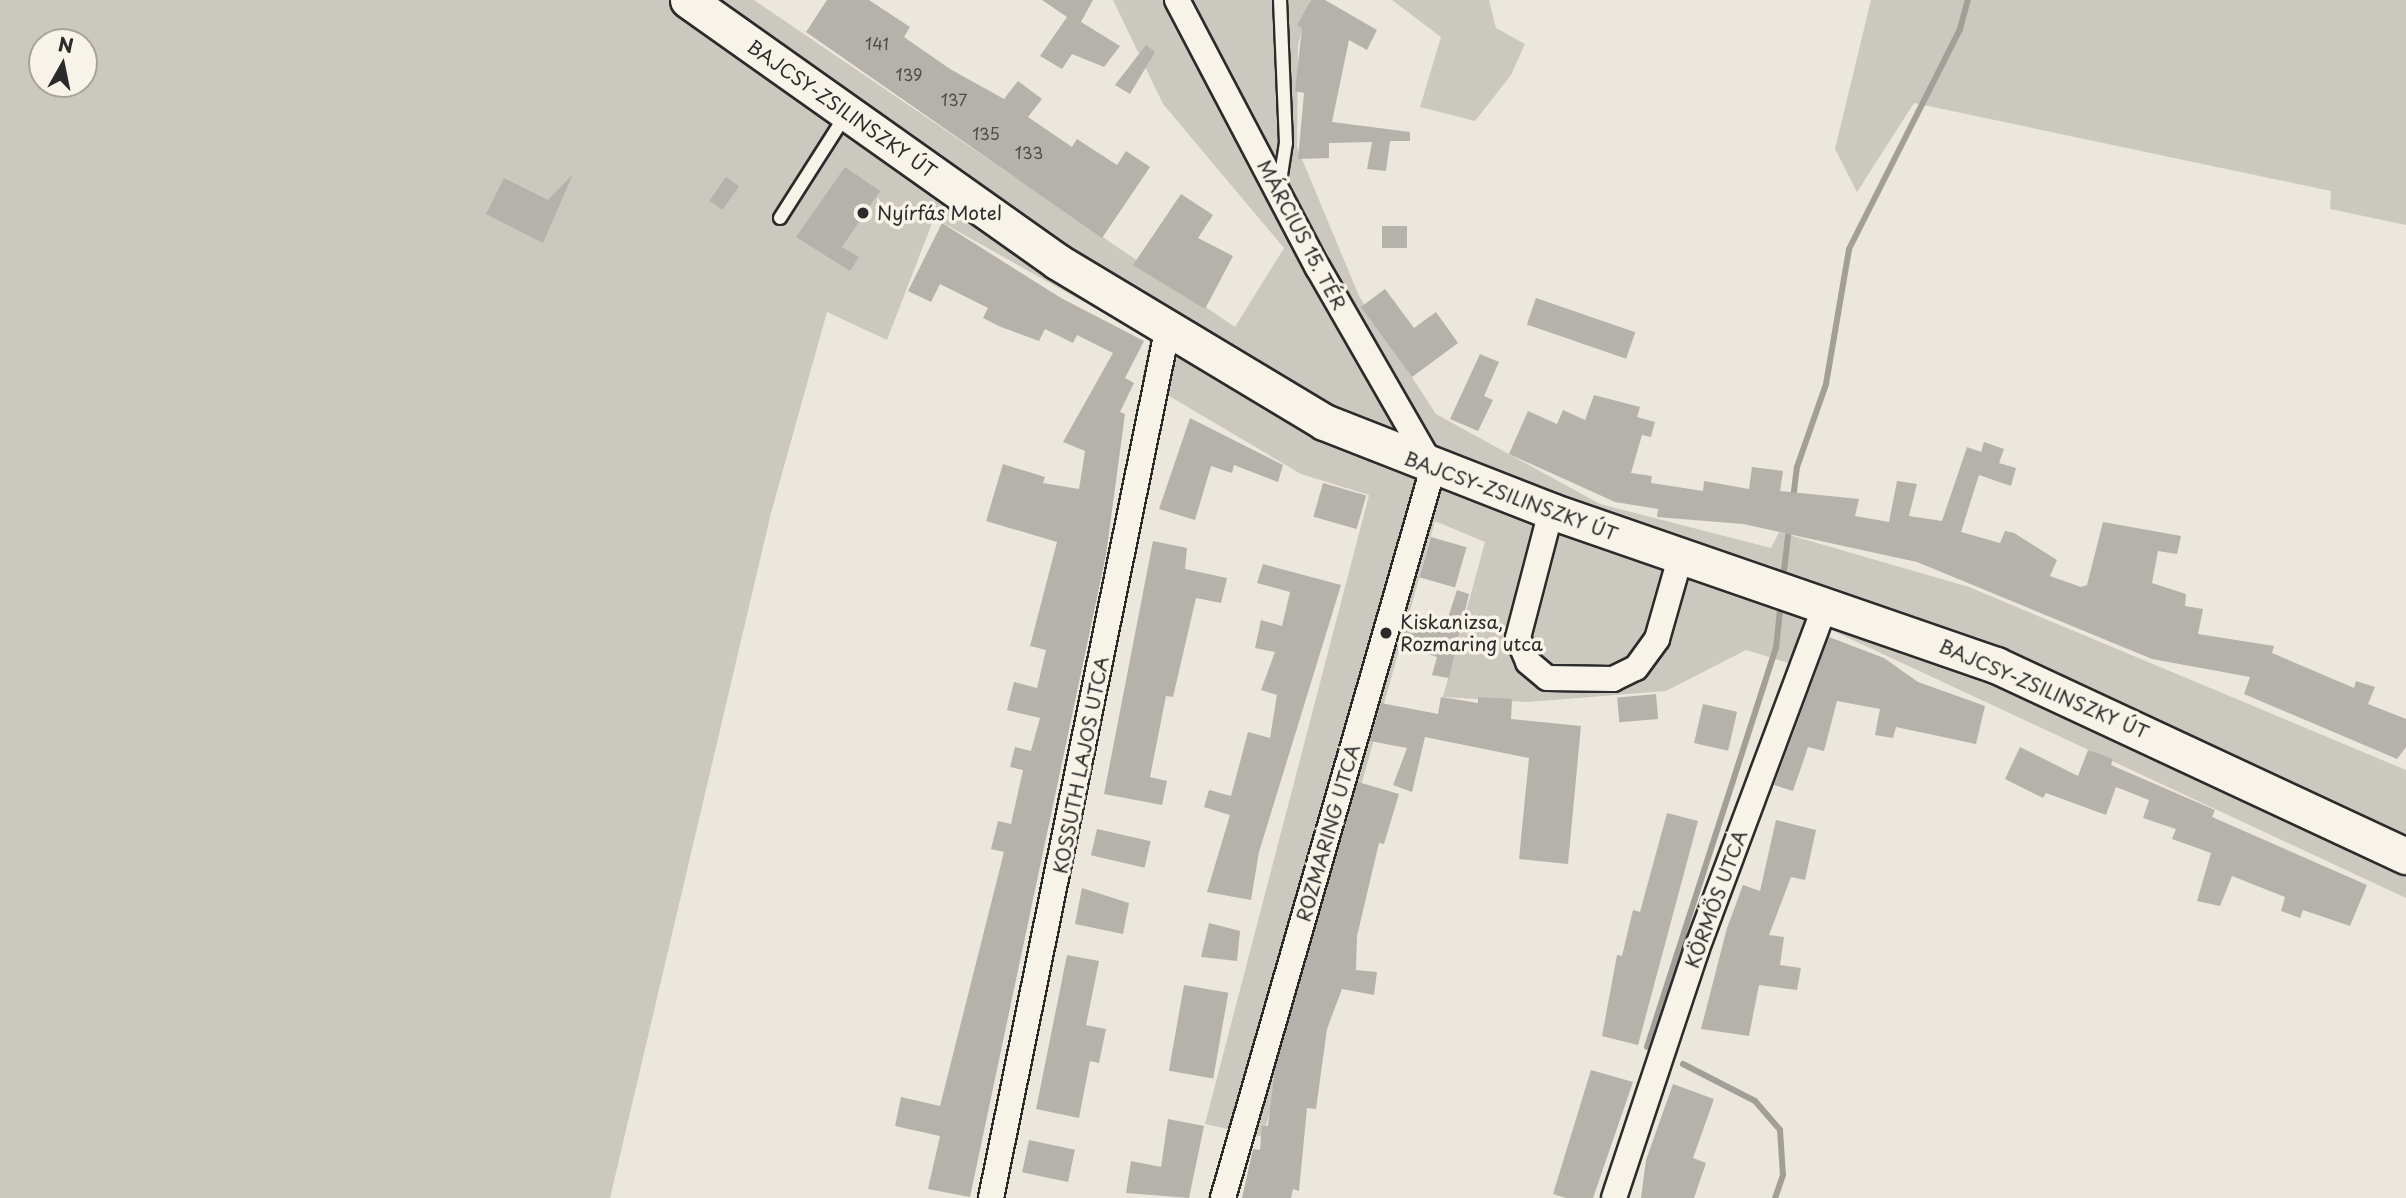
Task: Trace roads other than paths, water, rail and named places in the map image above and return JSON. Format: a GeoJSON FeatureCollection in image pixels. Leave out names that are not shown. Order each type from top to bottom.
{"type":"FeatureCollection","features":[{"type":"Feature","properties":{"kind":"main road","name":"BAJCSY-ZSILINSZKY ÚT"},"geometry":{"type":"LineString","coordinates":[[688,0],[1167,331],[1293,407],[1433,468],[1552,512],[1680,558],[1826,603],[1996,665],[2406,856]]}},
{"type":"Feature","properties":{"kind":"street","name":"MÁRCIUS 15. TÉR"},"geometry":{"type":"LineString","coordinates":[[1177,0],[1279,192],[1433,468]]}},
{"type":"Feature","properties":{"kind":"street","name":"KOSSUTH LAJOS UTCA"},"geometry":{"type":"LineString","coordinates":[[991,1198],[1167,331]]}},
{"type":"Feature","properties":{"kind":"street","name":"ROZMARING UTCA"},"geometry":{"type":"LineString","coordinates":[[1223,1198],[1433,468]]}},
{"type":"Feature","properties":{"kind":"street"},"geometry":{"type":"LineString","coordinates":[[1552,512],[1518,638],[1528,662],[1547,677],[1613,679],[1636,668],[1657,639],[1680,558]]}},
{"type":"Feature","properties":{"kind":"street","name":"KÖRMÖS UTCA"},"geometry":{"type":"LineString","coordinates":[[1614,1198],[1696,951],[1826,603]]}},
{"type":"Feature","properties":{"kind":"lane"},"geometry":{"type":"LineString","coordinates":[[1279,192],[1286,142],[1280,0]]}},
{"type":"Feature","properties":{"kind":"lane"},"geometry":{"type":"LineString","coordinates":[[780,218],[848,113]]}},
{"type":"Feature","properties":{"kind":"waterway"},"geometry":{"type":"LineString","coordinates":[[1793,499],[1797,467],[1826,384],[1849,249],[1960,29],[1968,0]]}},
{"type":"Feature","properties":{"kind":"waterway"},"geometry":{"type":"LineString","coordinates":[[1783,579],[1789,528]]}},
{"type":"Feature","properties":{"kind":"waterway"},"geometry":{"type":"LineString","coordinates":[[1647,1047],[1776,648],[1781,601]]}},
{"type":"Feature","properties":{"kind":"waterway"},"geometry":{"type":"LineString","coordinates":[[1683,1064],[1755,1101],[1780,1130],[1783,1175],[1775,1198]]}},
{"type":"Feature","properties":{"kind":"place","name":"Nyírfás Motel"},"geometry":{"type":"Point","coordinates":[863,213]}},
{"type":"Feature","properties":{"kind":"place","name":"Kiskanizsa, Rozmaring utca"},"geometry":{"type":"Point","coordinates":[1386,633]}}]}
